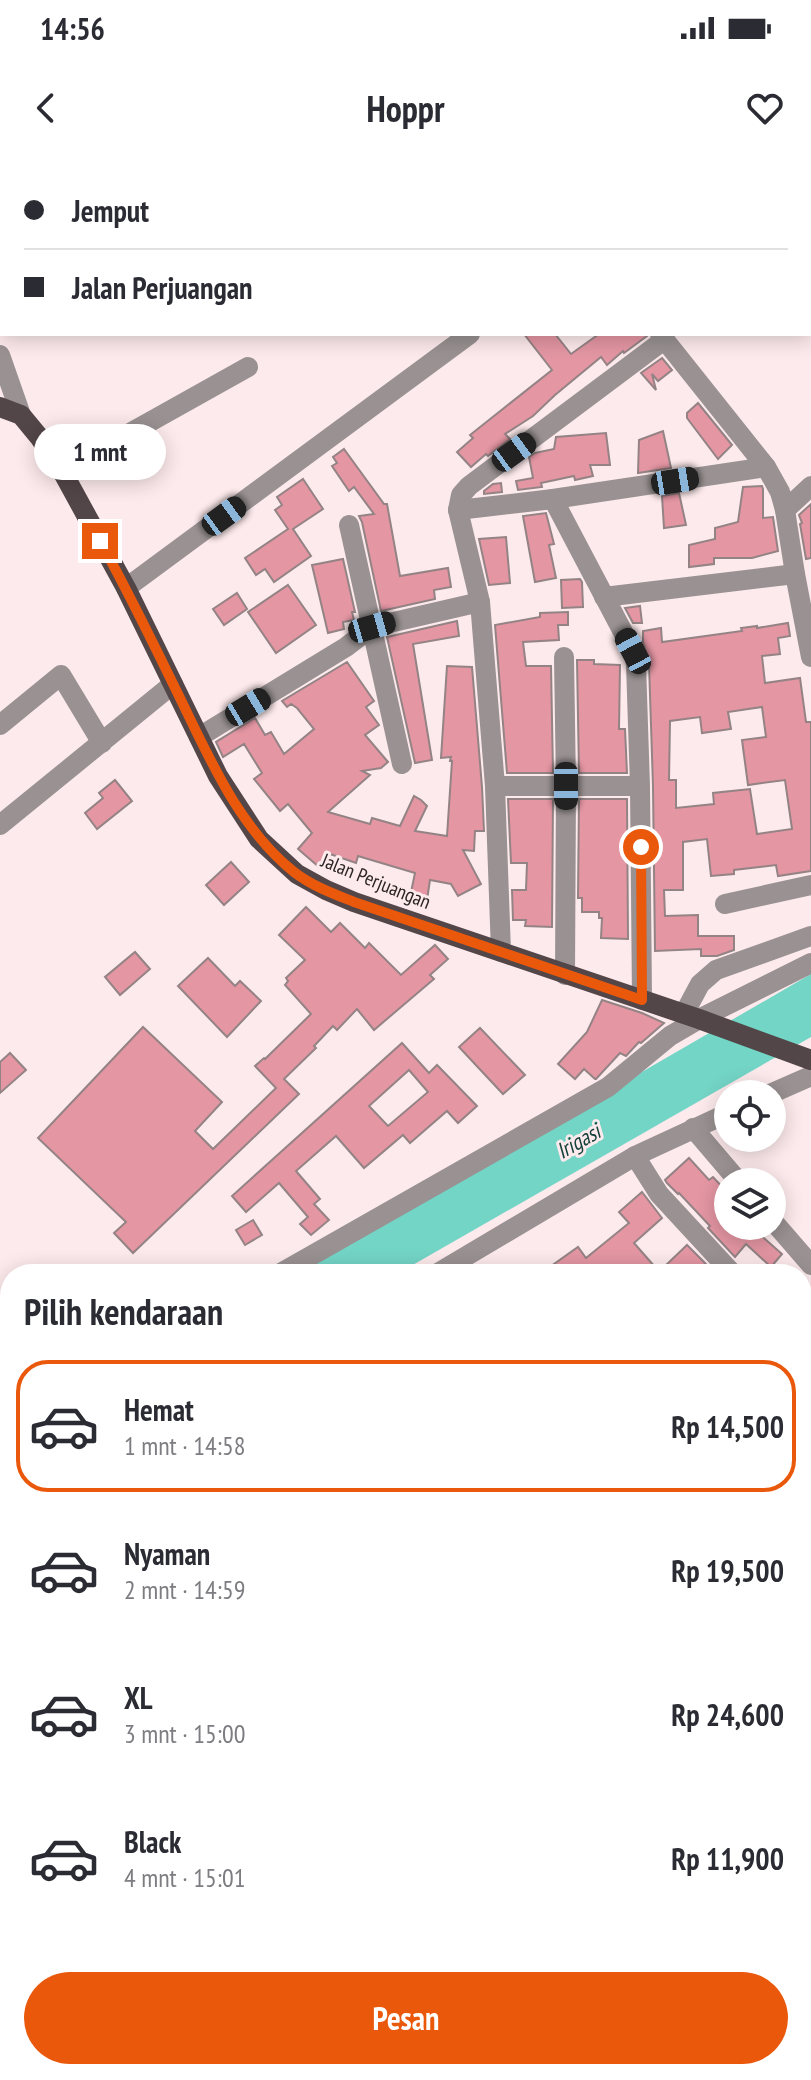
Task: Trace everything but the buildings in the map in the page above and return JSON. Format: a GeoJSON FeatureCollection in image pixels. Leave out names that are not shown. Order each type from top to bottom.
{"type":"FeatureCollection","features":[{"type":"Feature","properties":{"kind":"main road"},"geometry":{"type":"LineString","coordinates":[[0,407],[21,415]]}},
{"type":"Feature","properties":{"kind":"main road","name":"Jalan Perjuangan"},"geometry":{"type":"LineString","coordinates":[[21,415],[62,471],[126,588],[218,776],[259,839],[297,874],[354,902],[697,1018],[811,1060]]}},
{"type":"Feature","properties":{"kind":"street"},"geometry":{"type":"LineString","coordinates":[[126,588],[467,336]]}},
{"type":"Feature","properties":{"kind":"street"},"geometry":{"type":"LineString","coordinates":[[501,952],[495,786],[480,602],[458,510],[461,495],[469,486],[662,337],[766,467],[780,492],[811,657]]}},
{"type":"Feature","properties":{"kind":"street"},"geometry":{"type":"LineString","coordinates":[[0,355],[21,415]]}},
{"type":"Feature","properties":{"kind":"street"},"geometry":{"type":"LineString","coordinates":[[62,471],[248,367]]}},
{"type":"Feature","properties":{"kind":"street"},"geometry":{"type":"LineString","coordinates":[[458,510],[766,467]]}},
{"type":"Feature","properties":{"kind":"street"},"geometry":{"type":"LineString","coordinates":[[785,510],[811,486]]}},
{"type":"Feature","properties":{"kind":"street"},"geometry":{"type":"LineString","coordinates":[[553,499],[633,651],[636,664],[642,1000]]}},
{"type":"Feature","properties":{"kind":"street"},"geometry":{"type":"LineString","coordinates":[[349,525],[402,764]]}},
{"type":"Feature","properties":{"kind":"street"},"geometry":{"type":"LineString","coordinates":[[604,597],[795,574]]}},
{"type":"Feature","properties":{"kind":"street"},"geometry":{"type":"LineString","coordinates":[[199,737],[346,647],[372,627],[480,602]]}},
{"type":"Feature","properties":{"kind":"street"},"geometry":{"type":"LineString","coordinates":[[564,657],[565,975]]}},
{"type":"Feature","properties":{"kind":"street"},"geometry":{"type":"LineString","coordinates":[[0,725],[61,675],[102,743]]}},
{"type":"Feature","properties":{"kind":"street"},"geometry":{"type":"LineString","coordinates":[[0,825],[173,684]]}},
{"type":"Feature","properties":{"kind":"street"},"geometry":{"type":"LineString","coordinates":[[495,786],[640,786]]}},
{"type":"Feature","properties":{"kind":"street"},"geometry":{"type":"LineString","coordinates":[[725,904],[811,885]]}},
{"type":"Feature","properties":{"kind":"street"},"geometry":{"type":"LineString","coordinates":[[697,1018],[700,984],[716,970],[811,936]]}},
{"type":"Feature","properties":{"kind":"street"},"geometry":{"type":"LineString","coordinates":[[297,1264],[608,1087],[697,1018],[811,963]]}},
{"type":"Feature","properties":{"kind":"street"},"geometry":{"type":"LineString","coordinates":[[786,1087],[811,1076]]}},
{"type":"Feature","properties":{"kind":"street"},"geometry":{"type":"LineString","coordinates":[[453,1264],[635,1156],[714,1119]]}},
{"type":"Feature","properties":{"kind":"street"},"geometry":{"type":"LineString","coordinates":[[693,1128],[727,1168]]}},
{"type":"Feature","properties":{"kind":"street"},"geometry":{"type":"LineString","coordinates":[[635,1156],[659,1194],[724,1264]]}},
{"type":"Feature","properties":{"kind":"street"},"geometry":{"type":"LineString","coordinates":[[786,1239],[804,1264]]}},
{"type":"Feature","properties":{"kind":"water","name":"Irigasi"},"geometry":{"type":"Polygon","coordinates":[[[811,974],[811,1037],[736,1080],[714,1080],[714,1093],[414,1264],[310,1264],[811,974]]]}},
{"type":"Feature","properties":{"kind":"route"},"geometry":{"type":"LineString","coordinates":[[100,541],[218,776],[259,839],[297,874],[354,902],[642,1000],[641,847]]}}]}
